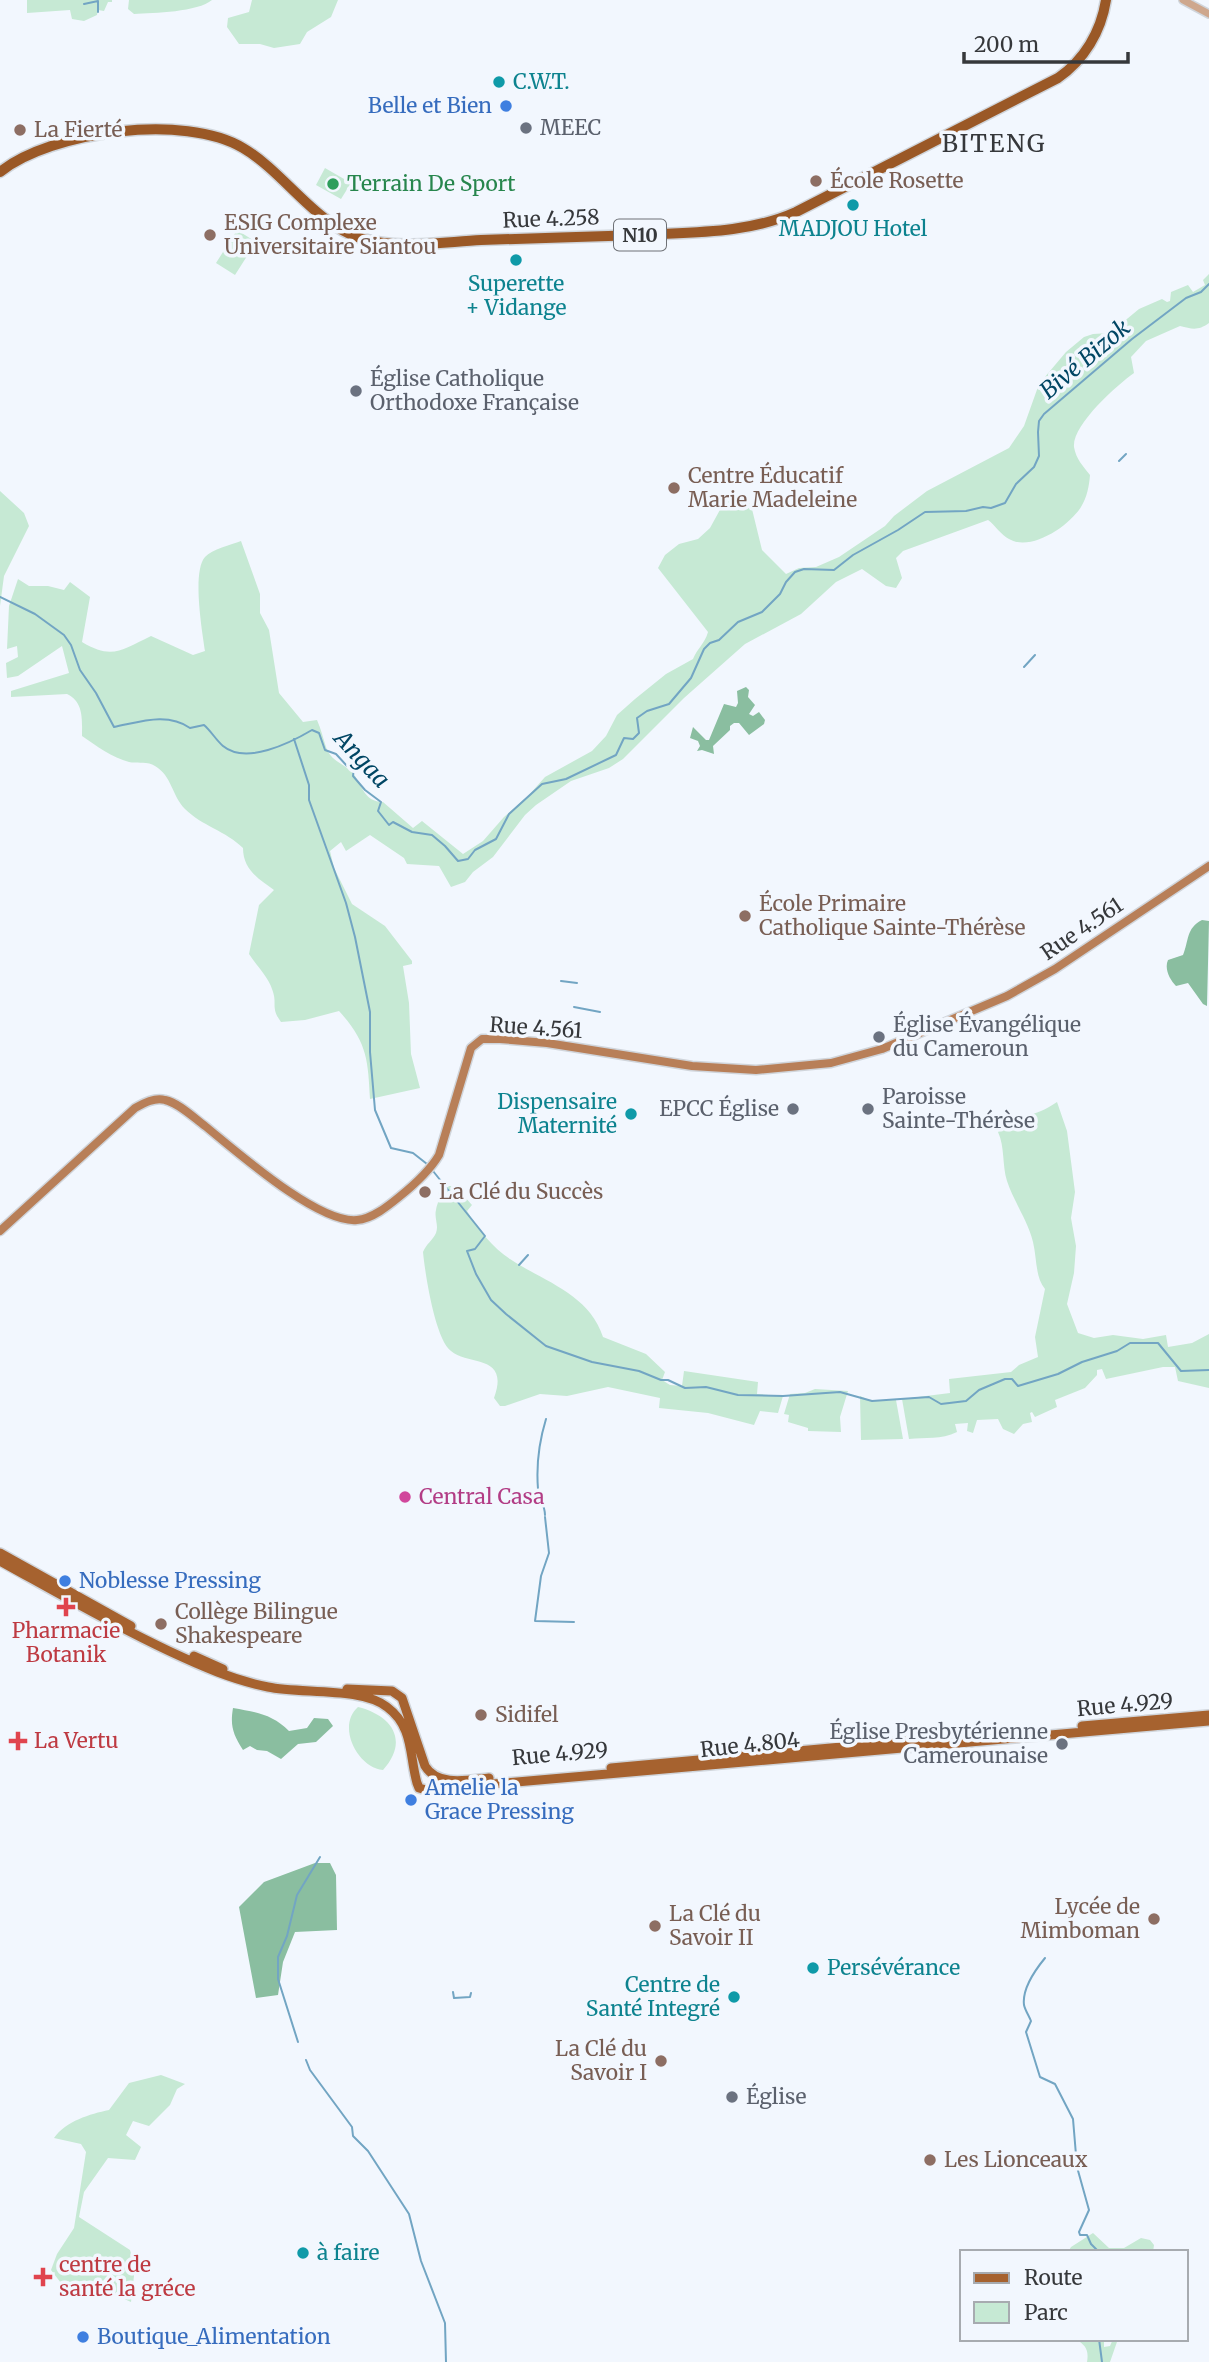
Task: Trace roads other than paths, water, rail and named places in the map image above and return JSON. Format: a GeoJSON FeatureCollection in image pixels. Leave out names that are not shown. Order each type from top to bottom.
{"type":"FeatureCollection","features":[{"type":"Feature","properties":{"kind":"highway","name":"Rue 4.258"},"geometry":{"type":"LineString","coordinates":[[0,172],[39,149],[77,138],[179,130],[198,132],[241,146],[343,230],[378,242],[594,238],[742,229],[778,220],[796,212],[1058,78],[1077,63],[1089,46],[1101,21],[1106,0]]}},
{"type":"Feature","properties":{"kind":"main road","name":"Rue 4.561"},"geometry":{"type":"LineString","coordinates":[[0,1231],[135,1108],[159,1099],[180,1108],[312,1206],[345,1219],[359,1220],[390,1204],[417,1182],[434,1163],[439,1155],[471,1048],[482,1039],[547,1043],[699,1066],[756,1070],[831,1063],[882,1049],[1007,996],[1055,969],[1209,866]]}},
{"type":"Feature","properties":{"kind":"main road"},"geometry":{"type":"LineString","coordinates":[[0,1553],[148,1635],[230,1671],[264,1681],[303,1687],[398,1693],[404,1702],[425,1766],[432,1776],[434,1784],[422,1787]]}},
{"type":"Feature","properties":{"kind":"main road"},"geometry":{"type":"LineString","coordinates":[[0,1561],[100,1617],[208,1670],[269,1688],[355,1695],[375,1700],[398,1711],[404,1702]]}},
{"type":"Feature","properties":{"kind":"main road"},"geometry":{"type":"LineString","coordinates":[[389,1691],[384,1698],[405,1728],[422,1787]]}},
{"type":"Feature","properties":{"kind":"main road","name":"Rue 4.929"},"geometry":{"type":"LineString","coordinates":[[432,1776],[443,1780],[461,1780],[1209,1715]]}},
{"type":"Feature","properties":{"kind":"main road","name":"Rue 4.804"},"geometry":{"type":"LineString","coordinates":[[422,1787],[1209,1721]]}},
{"type":"Feature","properties":{"kind":"main road"},"geometry":{"type":"LineString","coordinates":[[422,1787],[425,1776],[432,1776]]}},
{"type":"Feature","properties":{"kind":"street"},"geometry":{"type":"LineString","coordinates":[[1183,0],[1209,14]]}},
{"type":"Feature","properties":{"kind":"waterway"},"geometry":{"type":"LineString","coordinates":[[84,4],[98,1],[98,12]]}},
{"type":"Feature","properties":{"kind":"waterway","name":"Angaa"},"geometry":{"type":"LineString","coordinates":[[0,597],[35,614],[64,635],[71,645],[80,670],[114,727],[163,719],[190,728],[204,725],[223,746],[244,753],[280,746],[312,730],[319,733],[325,750],[336,754],[347,766],[354,768],[353,776],[381,802],[378,811],[389,825],[393,822],[412,832],[432,835],[458,861],[468,859],[475,850],[496,839],[509,814],[542,784],[566,779],[616,755],[624,738],[633,739],[639,733],[637,718],[647,711],[669,704],[691,678],[704,649],[719,640],[738,622],[762,612],[780,594],[795,572],[804,569],[834,570],[853,555],[925,512],[966,511],[1005,503],[1016,484],[1034,467],[1039,456],[1039,421],[1044,414],[1132,339],[1209,284]]}},
{"type":"Feature","properties":{"kind":"waterway"},"geometry":{"type":"LineString","coordinates":[[1119,461],[1126,454]]}},
{"type":"Feature","properties":{"kind":"waterway"},"geometry":{"type":"LineString","coordinates":[[1024,667],[1035,655]]}},
{"type":"Feature","properties":{"kind":"waterway"},"geometry":{"type":"LineString","coordinates":[[294,739],[309,785],[309,800],[346,903],[355,937],[370,1012],[375,1110],[391,1148],[413,1153],[427,1164]]}},
{"type":"Feature","properties":{"kind":"waterway"},"geometry":{"type":"LineString","coordinates":[[561,981],[577,983]]}},
{"type":"Feature","properties":{"kind":"waterway"},"geometry":{"type":"LineString","coordinates":[[574,1007],[600,1012]]}},
{"type":"Feature","properties":{"kind":"waterway"},"geometry":{"type":"LineString","coordinates":[[433,1171],[485,1236],[475,1249],[467,1251],[491,1300],[506,1314],[546,1346],[592,1362],[639,1371],[685,1388],[706,1387],[738,1395],[783,1396],[840,1392],[872,1401],[929,1397],[941,1404],[966,1401],[979,1390],[1005,1379],[1012,1379],[1018,1386],[1058,1374],[1082,1362],[1117,1351],[1130,1343],[1158,1343],[1181,1371],[1209,1370]]}},
{"type":"Feature","properties":{"kind":"waterway"},"geometry":{"type":"LineString","coordinates":[[519,1265],[528,1255]]}},
{"type":"Feature","properties":{"kind":"waterway"},"geometry":{"type":"LineString","coordinates":[[545,1515],[538,1489],[537,1471],[546,1419]]}},
{"type":"Feature","properties":{"kind":"waterway"},"geometry":{"type":"LineString","coordinates":[[545,1517],[549,1553],[541,1576],[535,1621],[574,1622]]}},
{"type":"Feature","properties":{"kind":"waterway"},"geometry":{"type":"LineString","coordinates":[[298,2042],[278,1979],[278,1957],[287,1936],[297,1895],[320,1857]]}},
{"type":"Feature","properties":{"kind":"waterway"},"geometry":{"type":"LineString","coordinates":[[1045,1958],[1025,1992],[1024,2005],[1031,2021],[1026,2032],[1040,2077],[1055,2084],[1073,2119],[1077,2167],[1089,2210],[1079,2232],[1080,2235],[1087,2235],[1097,2250]]}},
{"type":"Feature","properties":{"kind":"waterway"},"geometry":{"type":"LineString","coordinates":[[453,1992],[454,1998],[470,1997],[471,1993]]}},
{"type":"Feature","properties":{"kind":"waterway"},"geometry":{"type":"LineString","coordinates":[[306,2060],[310,2070],[352,2127],[353,2136],[368,2151],[409,2214],[421,2261],[445,2323],[446,2362]]}},
{"type":"Feature","properties":{"kind":"waterway"},"geometry":{"type":"LineString","coordinates":[[1099,2341],[1102,2362]]}},
{"type":"Feature","properties":{"kind":"place","name":"C.W.T."},"geometry":{"type":"Point","coordinates":[499,82]}},
{"type":"Feature","properties":{"kind":"place","name":"Belle et Bien"},"geometry":{"type":"Point","coordinates":[506,106]}},
{"type":"Feature","properties":{"kind":"place","name":"MEEC"},"geometry":{"type":"Point","coordinates":[526,128]}},
{"type":"Feature","properties":{"kind":"place","name":"La Fierté"},"geometry":{"type":"Point","coordinates":[20,130]}},
{"type":"Feature","properties":{"kind":"place","name":"École Rosette"},"geometry":{"type":"Point","coordinates":[816,181]}},
{"type":"Feature","properties":{"kind":"place","name":"Terrain De Sport"},"geometry":{"type":"Point","coordinates":[333,184]}},
{"type":"Feature","properties":{"kind":"place","name":"MADJOU Hotel"},"geometry":{"type":"Point","coordinates":[853,205]}},
{"type":"Feature","properties":{"kind":"place","name":"ESIG Complexe Universitaire Siantou"},"geometry":{"type":"Point","coordinates":[210,235]}},
{"type":"Feature","properties":{"kind":"place","name":"Superette + Vidange"},"geometry":{"type":"Point","coordinates":[516,260]}},
{"type":"Feature","properties":{"kind":"place","name":"Église Catholique Orthodoxe Française"},"geometry":{"type":"Point","coordinates":[356,391]}},
{"type":"Feature","properties":{"kind":"place","name":"Centre Éducatif Marie Madeleine"},"geometry":{"type":"Point","coordinates":[674,488]}},
{"type":"Feature","properties":{"kind":"place","name":"École Primaire Catholique Sainte-Thérèse"},"geometry":{"type":"Point","coordinates":[745,916]}},
{"type":"Feature","properties":{"kind":"place","name":"Église Évangélique du Cameroun"},"geometry":{"type":"Point","coordinates":[879,1037]}},
{"type":"Feature","properties":{"kind":"place","name":"EPCC Église"},"geometry":{"type":"Point","coordinates":[793,1109]}},
{"type":"Feature","properties":{"kind":"place","name":"Paroisse Sainte-Thérèse"},"geometry":{"type":"Point","coordinates":[868,1109]}},
{"type":"Feature","properties":{"kind":"place","name":"Dispensaire Maternité"},"geometry":{"type":"Point","coordinates":[631,1114]}},
{"type":"Feature","properties":{"kind":"place","name":"La Clé du Succès"},"geometry":{"type":"Point","coordinates":[425,1192]}},
{"type":"Feature","properties":{"kind":"place","name":"Central Casa"},"geometry":{"type":"Point","coordinates":[405,1497]}},
{"type":"Feature","properties":{"kind":"place","name":"Noblesse Pressing"},"geometry":{"type":"Point","coordinates":[65,1581]}},
{"type":"Feature","properties":{"kind":"place","name":"Pharmacie Botanik"},"geometry":{"type":"Point","coordinates":[66,1607]}},
{"type":"Feature","properties":{"kind":"place","name":"Collège Bilingue Shakespeare"},"geometry":{"type":"Point","coordinates":[161,1624]}},
{"type":"Feature","properties":{"kind":"place","name":"Sidifel"},"geometry":{"type":"Point","coordinates":[481,1715]}},
{"type":"Feature","properties":{"kind":"place","name":"La Vertu"},"geometry":{"type":"Point","coordinates":[18,1741]}},
{"type":"Feature","properties":{"kind":"place","name":"Église Presbytérienne Camerounaise"},"geometry":{"type":"Point","coordinates":[1062,1744]}},
{"type":"Feature","properties":{"kind":"place","name":"Amelie la Grace Pressing"},"geometry":{"type":"Point","coordinates":[411,1800]}},
{"type":"Feature","properties":{"kind":"place","name":"Lycée de Mimboman"},"geometry":{"type":"Point","coordinates":[1154,1919]}},
{"type":"Feature","properties":{"kind":"place","name":"La Clé du Savoir II"},"geometry":{"type":"Point","coordinates":[655,1926]}},
{"type":"Feature","properties":{"kind":"place","name":"Persévérance"},"geometry":{"type":"Point","coordinates":[813,1968]}},
{"type":"Feature","properties":{"kind":"place","name":"Centre de Santé Integré"},"geometry":{"type":"Point","coordinates":[734,1997]}},
{"type":"Feature","properties":{"kind":"place","name":"La Clé du Savoir I"},"geometry":{"type":"Point","coordinates":[661,2061]}},
{"type":"Feature","properties":{"kind":"place","name":"Église"},"geometry":{"type":"Point","coordinates":[732,2097]}},
{"type":"Feature","properties":{"kind":"place","name":"Les Lionceaux"},"geometry":{"type":"Point","coordinates":[930,2160]}},
{"type":"Feature","properties":{"kind":"place","name":"à faire"},"geometry":{"type":"Point","coordinates":[303,2253]}},
{"type":"Feature","properties":{"kind":"place","name":"centre de santé la gréce"},"geometry":{"type":"Point","coordinates":[43,2277]}},
{"type":"Feature","properties":{"kind":"place","name":"Boutique_Alimentation"},"geometry":{"type":"Point","coordinates":[83,2337]}},
{"type":"Feature","properties":{"kind":"district","name":"BITENG"},"geometry":{"type":"Point","coordinates":[994,144]}},
{"type":"Feature","properties":{"kind":"water label","name":"Bivé Bizok"},"geometry":{"type":"Point","coordinates":[1085,359]}}]}
